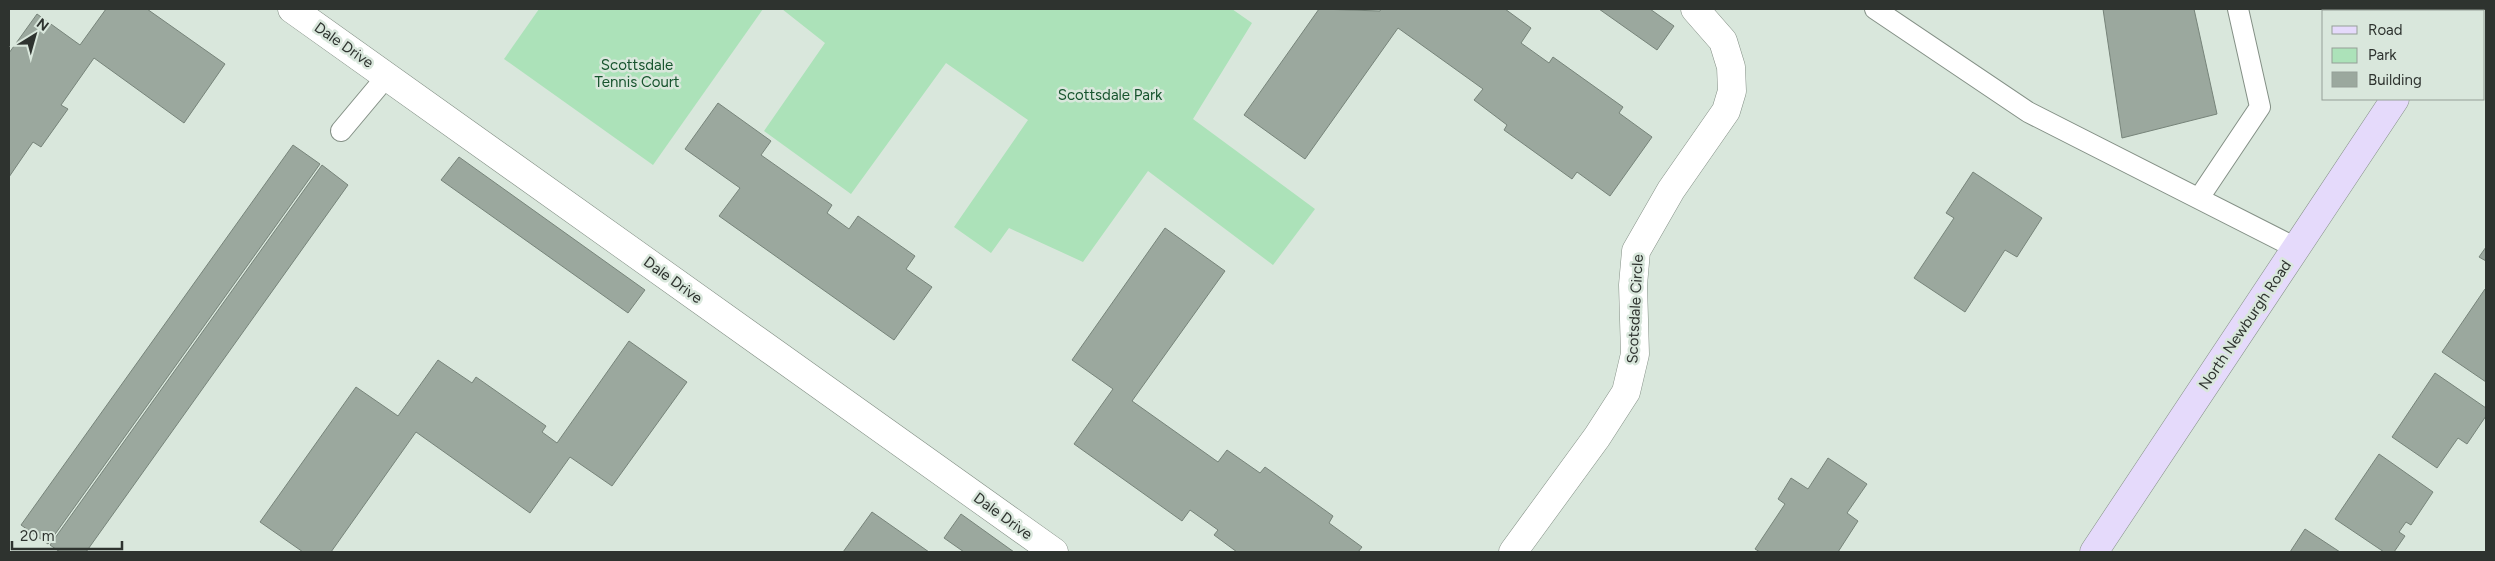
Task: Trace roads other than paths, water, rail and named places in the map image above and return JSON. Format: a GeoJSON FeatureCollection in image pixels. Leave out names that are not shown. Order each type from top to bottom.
{"type":"FeatureCollection","features":[{"type":"Feature","properties":{"kind":"main road","name":"North Newburgh Road"},"geometry":{"type":"LineString","coordinates":[[2094,552],[2394,100]]}},
{"type":"Feature","properties":{"kind":"street","name":"Dale Drive"},"geometry":{"type":"LineString","coordinates":[[292,9],[1054,552]]}},
{"type":"Feature","properties":{"kind":"street","name":"Scotsdale Circle"},"geometry":{"type":"LineString","coordinates":[[1513,552],[1597,437],[1626,392],[1635,354],[1633,285],[1636,251],[1671,190],[1726,111],[1732,91],[1731,67],[1723,42],[1695,9]]}},
{"type":"Feature","properties":{"kind":"lane"},"geometry":{"type":"LineString","coordinates":[[1875,9],[2028,112],[2296,248]]}},
{"type":"Feature","properties":{"kind":"lane"},"geometry":{"type":"LineString","coordinates":[[2199,198],[2260,107],[2238,9]]}},
{"type":"Feature","properties":{"kind":"lane"},"geometry":{"type":"LineString","coordinates":[[341,130],[387,76]]}},
{"type":"Feature","properties":{"kind":"park label","name":"Scottsdale Tennis Court"},"geometry":{"type":"Point","coordinates":[637,74]}},
{"type":"Feature","properties":{"kind":"park label","name":"Scottsdale Park"},"geometry":{"type":"Point","coordinates":[1110,95]}}]}
